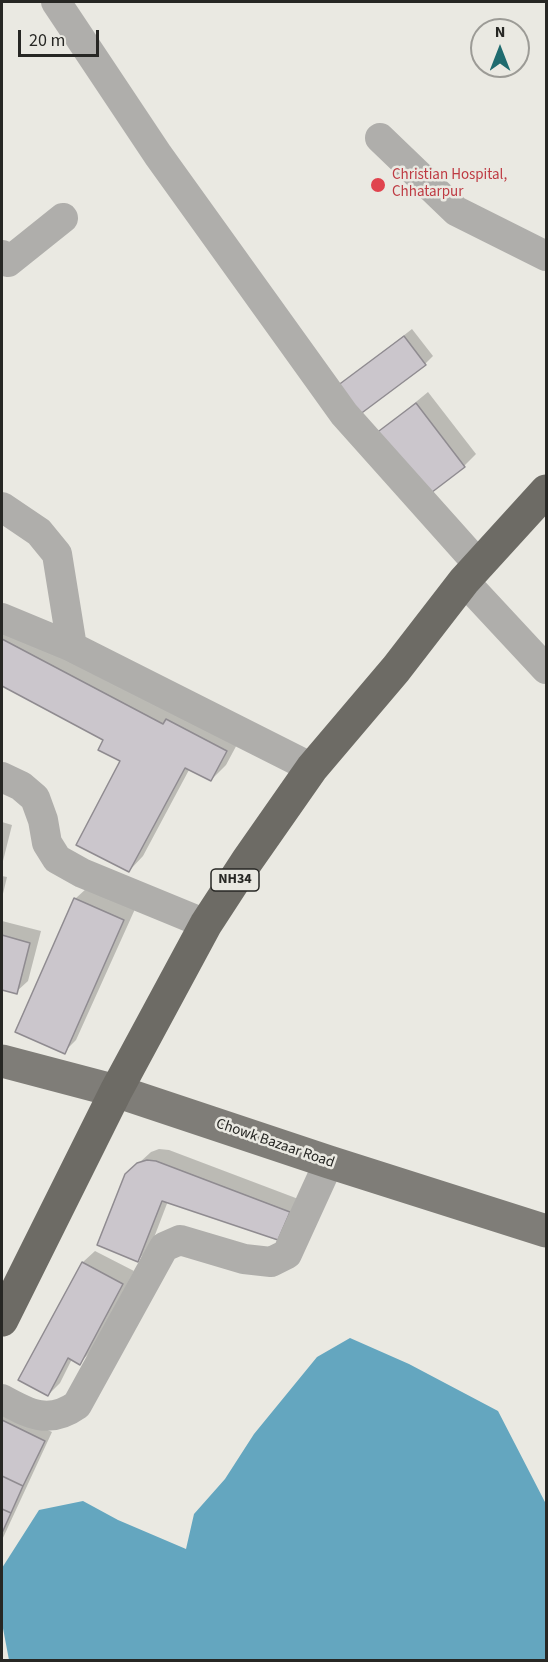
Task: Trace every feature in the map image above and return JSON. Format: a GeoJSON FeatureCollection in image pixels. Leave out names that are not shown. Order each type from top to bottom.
{"type":"FeatureCollection","features":[{"type":"Feature","properties":{"kind":"highway","name":"NH34"},"geometry":{"type":"LineString","coordinates":[[2,1320],[116,1091],[206,924],[312,768],[396,669],[471,572],[546,491]]}},
{"type":"Feature","properties":{"kind":"main road","name":"Chowk Bazaar Road"},"geometry":{"type":"LineString","coordinates":[[2,1061],[116,1091],[546,1231]]}},
{"type":"Feature","properties":{"kind":"street"},"geometry":{"type":"LineString","coordinates":[[56,2],[158,155],[344,414],[546,669]]}},
{"type":"Feature","properties":{"kind":"street"},"geometry":{"type":"LineString","coordinates":[[380,138],[456,211],[546,256]]}},
{"type":"Feature","properties":{"kind":"street"},"geometry":{"type":"LineString","coordinates":[[2,255],[8,262],[63,218]]}},
{"type":"Feature","properties":{"kind":"street"},"geometry":{"type":"LineString","coordinates":[[2,507],[39,532],[57,554],[72,647]]}},
{"type":"Feature","properties":{"kind":"street"},"geometry":{"type":"LineString","coordinates":[[2,618],[72,647],[137,682],[312,768]]}},
{"type":"Feature","properties":{"kind":"street"},"geometry":{"type":"LineString","coordinates":[[2,777],[21,786],[35,798],[44,820],[47,843],[57,859],[81,873],[206,924]]}},
{"type":"Feature","properties":{"kind":"street"},"geometry":{"type":"LineString","coordinates":[[2,1399],[26,1413],[47,1416],[63,1415],[77,1405],[165,1247],[171,1242],[180,1240],[244,1259],[271,1262],[287,1254],[329,1162]]}},
{"type":"Feature","properties":{"kind":"water"},"geometry":{"type":"Polygon","coordinates":[[[350,1338],[409,1364],[498,1411],[546,1504],[546,1660],[9,1660],[2,1623],[2,1568],[39,1510],[83,1501],[118,1520],[186,1549],[194,1514],[225,1479],[254,1434],[317,1357],[350,1338]]]}},
{"type":"Feature","properties":{"kind":"building"},"geometry":{"type":"Polygon","coordinates":[[[404,336],[426,365],[359,415],[337,386],[404,336]]]}},
{"type":"Feature","properties":{"kind":"building"},"geometry":{"type":"Polygon","coordinates":[[[416,403],[465,467],[423,499],[375,434],[416,403]]]}},
{"type":"Feature","properties":{"kind":"building"},"geometry":{"type":"Polygon","coordinates":[[[2,639],[163,724],[166,719],[227,751],[211,781],[185,768],[129,872],[76,845],[120,761],[98,750],[103,740],[2,686],[2,639]]]}},
{"type":"Feature","properties":{"kind":"building"},"geometry":{"type":"Polygon","coordinates":[[[74,898],[124,920],[65,1054],[15,1032],[74,898]]]}},
{"type":"Feature","properties":{"kind":"building"},"geometry":{"type":"Polygon","coordinates":[[[2,935],[30,943],[17,994],[2,990],[2,935]]]}},
{"type":"Feature","properties":{"kind":"building"},"geometry":{"type":"Polygon","coordinates":[[[147,1160],[156,1161],[290,1212],[278,1240],[162,1201],[138,1262],[97,1245],[125,1174],[137,1163],[147,1160]]]}},
{"type":"Feature","properties":{"kind":"building"},"geometry":{"type":"Polygon","coordinates":[[[82,1262],[123,1284],[80,1365],[68,1358],[48,1396],[18,1380],[82,1262]]]}},
{"type":"Feature","properties":{"kind":"building"},"geometry":{"type":"Polygon","coordinates":[[[2,1420],[45,1441],[23,1486],[2,1476],[2,1420]]]}},
{"type":"Feature","properties":{"kind":"building"},"geometry":{"type":"Polygon","coordinates":[[[2,1476],[23,1486],[11,1513],[2,1509],[2,1476]]]}},
{"type":"Feature","properties":{"kind":"building"},"geometry":{"type":"Polygon","coordinates":[[[2,1509],[11,1513],[2,1533],[2,1509]]]}},
{"type":"Feature","properties":{"kind":"place","name":"Christian Hospital, Chhatarpur"},"geometry":{"type":"Point","coordinates":[378,185]}}]}
